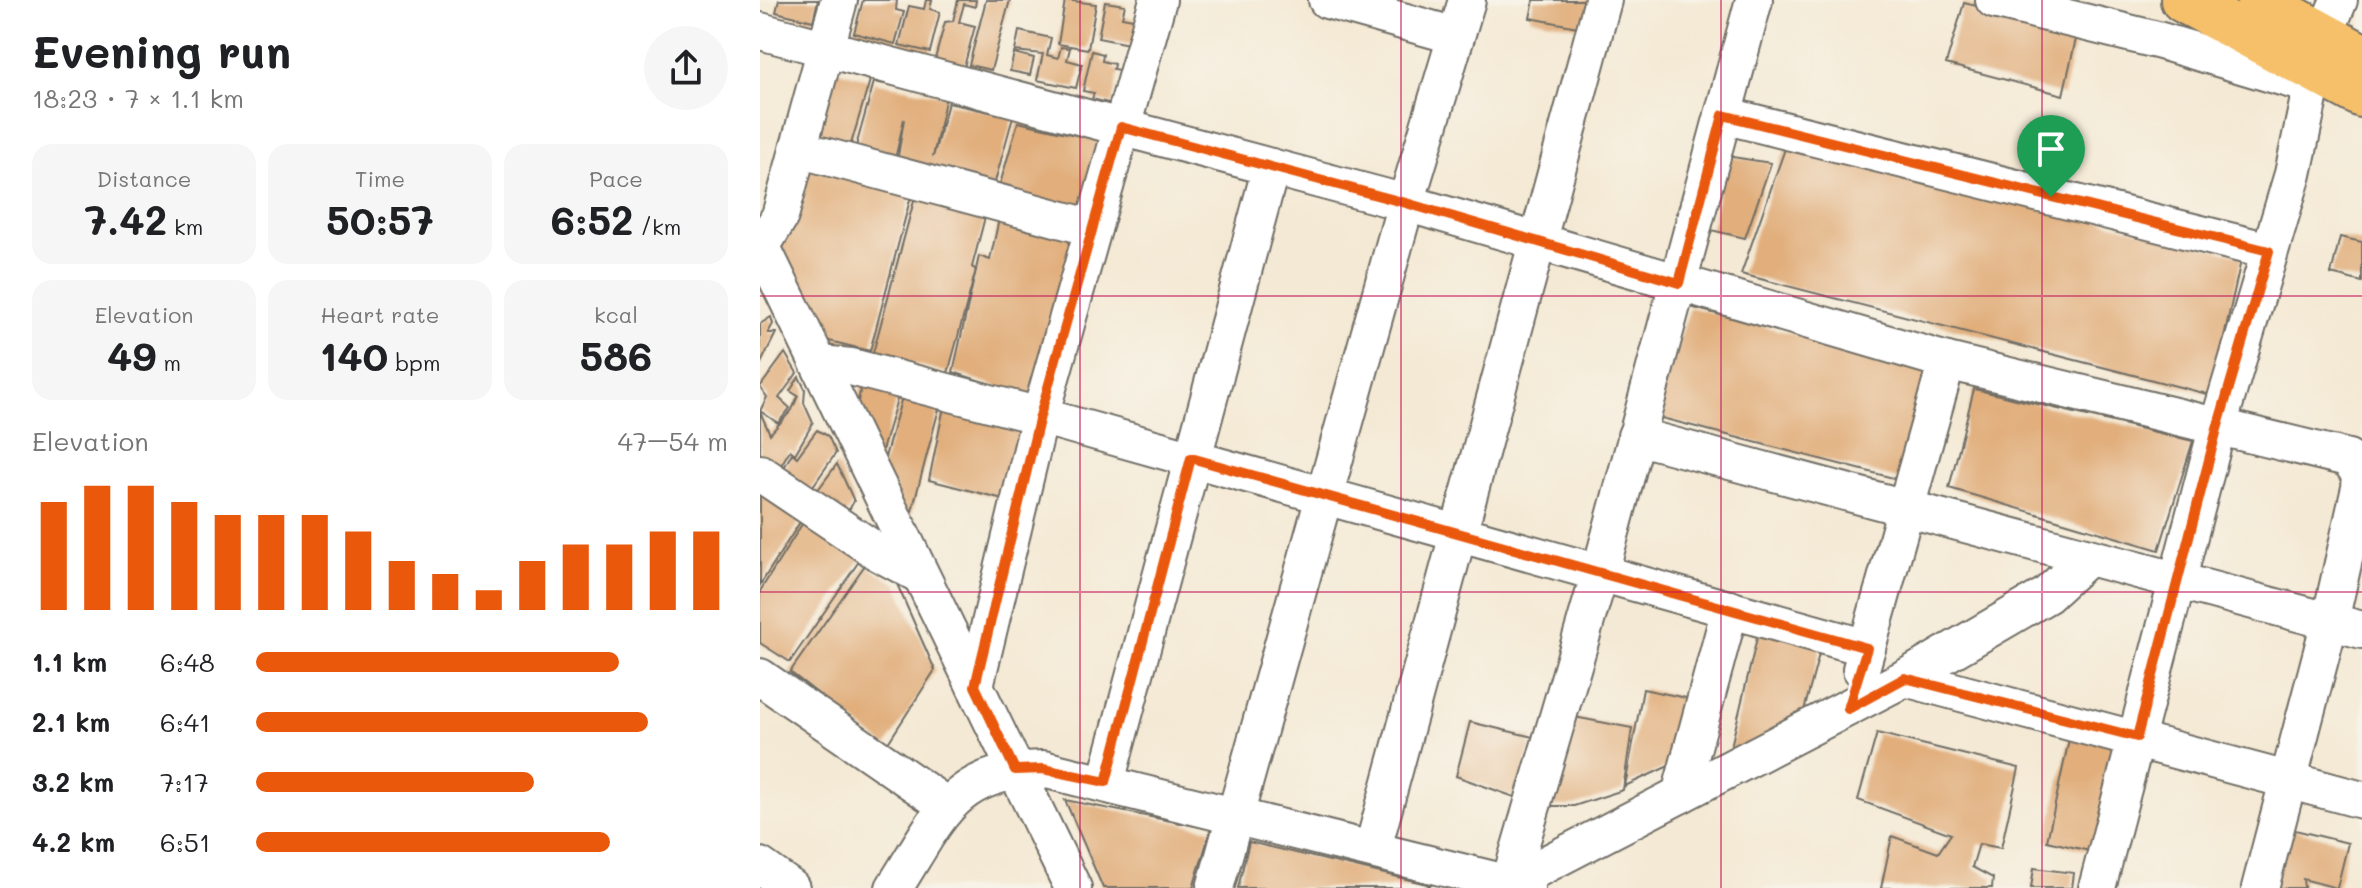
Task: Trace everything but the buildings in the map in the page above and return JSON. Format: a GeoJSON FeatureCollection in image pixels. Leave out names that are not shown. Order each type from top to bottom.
{"type":"FeatureCollection","features":[{"type":"Feature","properties":{"kind":"main road"},"geometry":{"type":"LineString","coordinates":[[2183,0],[2322,48],[2362,56]]}},
{"type":"Feature","properties":{"kind":"main road"},"geometry":{"type":"LineString","coordinates":[[2259,0],[2322,48],[2362,95]]}},
{"type":"Feature","properties":{"kind":"street"},"geometry":{"type":"LineString","coordinates":[[839,0],[780,216],[761,247],[1073,888]]}},
{"type":"Feature","properties":{"kind":"street"},"geometry":{"type":"LineString","coordinates":[[975,686],[1040,416],[1158,0]]}},
{"type":"Feature","properties":{"kind":"street"},"geometry":{"type":"LineString","coordinates":[[1327,0],[1456,36]]}},
{"type":"Feature","properties":{"kind":"street"},"geometry":{"type":"LineString","coordinates":[[1215,888],[1406,203],[1467,0]]}},
{"type":"Feature","properties":{"kind":"street"},"geometry":{"type":"LineString","coordinates":[[1373,848],[1603,0]]}},
{"type":"Feature","properties":{"kind":"street"},"geometry":{"type":"LineString","coordinates":[[1511,887],[1600,573],[1754,0]]}},
{"type":"Feature","properties":{"kind":"street"},"geometry":{"type":"LineString","coordinates":[[1994,0],[2322,48],[2293,174],[2217,429],[2177,579],[2104,886]]}},
{"type":"Feature","properties":{"kind":"street"},"geometry":{"type":"LineString","coordinates":[[760,31],[1406,203],[1947,361],[2217,429],[2348,458],[2357,465],[2360,488],[2346,626],[2286,779],[2260,888]]}},
{"type":"Feature","properties":{"kind":"street"},"geometry":{"type":"LineString","coordinates":[[1723,115],[2269,251]]}},
{"type":"Feature","properties":{"kind":"street"},"geometry":{"type":"LineString","coordinates":[[798,149],[1093,228]]}},
{"type":"Feature","properties":{"kind":"street"},"geometry":{"type":"LineString","coordinates":[[1106,782],[1271,167]]}},
{"type":"Feature","properties":{"kind":"street"},"geometry":{"type":"LineString","coordinates":[[1848,709],[1947,361]]}},
{"type":"Feature","properties":{"kind":"street"},"geometry":{"type":"LineString","coordinates":[[820,364],[851,367],[1040,416],[1867,648]]}},
{"type":"Feature","properties":{"kind":"street"},"geometry":{"type":"LineString","coordinates":[[1636,436],[1906,511],[2086,559],[2177,579],[2346,626]]}},
{"type":"Feature","properties":{"kind":"street"},"geometry":{"type":"LineString","coordinates":[[760,473],[879,553],[918,574]]}},
{"type":"Feature","properties":{"kind":"street"},"geometry":{"type":"LineString","coordinates":[[894,888],[947,806],[967,786],[1015,770],[1043,769],[1373,848],[1511,887],[1905,678],[2047,595],[2086,559]]}},
{"type":"Feature","properties":{"kind":"street"},"geometry":{"type":"LineString","coordinates":[[1680,795],[1730,609]]}},
{"type":"Feature","properties":{"kind":"street"},"geometry":{"type":"LineString","coordinates":[[760,677],[947,806]]}},
{"type":"Feature","properties":{"kind":"street"},"geometry":{"type":"LineString","coordinates":[[1905,678],[2137,737],[2362,800]]}},
{"type":"Feature","properties":{"kind":"street"},"geometry":{"type":"LineString","coordinates":[[760,866],[791,888]]}},
{"type":"Feature","properties":{"kind":"route"},"geometry":{"type":"LineString","coordinates":[[1723,115],[2051,197],[2269,251],[2217,429],[2137,737],[1905,678],[1848,709],[1867,648],[1191,458],[1106,782],[1043,769],[1015,770],[975,686],[1040,416],[1121,127],[1406,203],[1679,283],[1723,115]]}}]}
